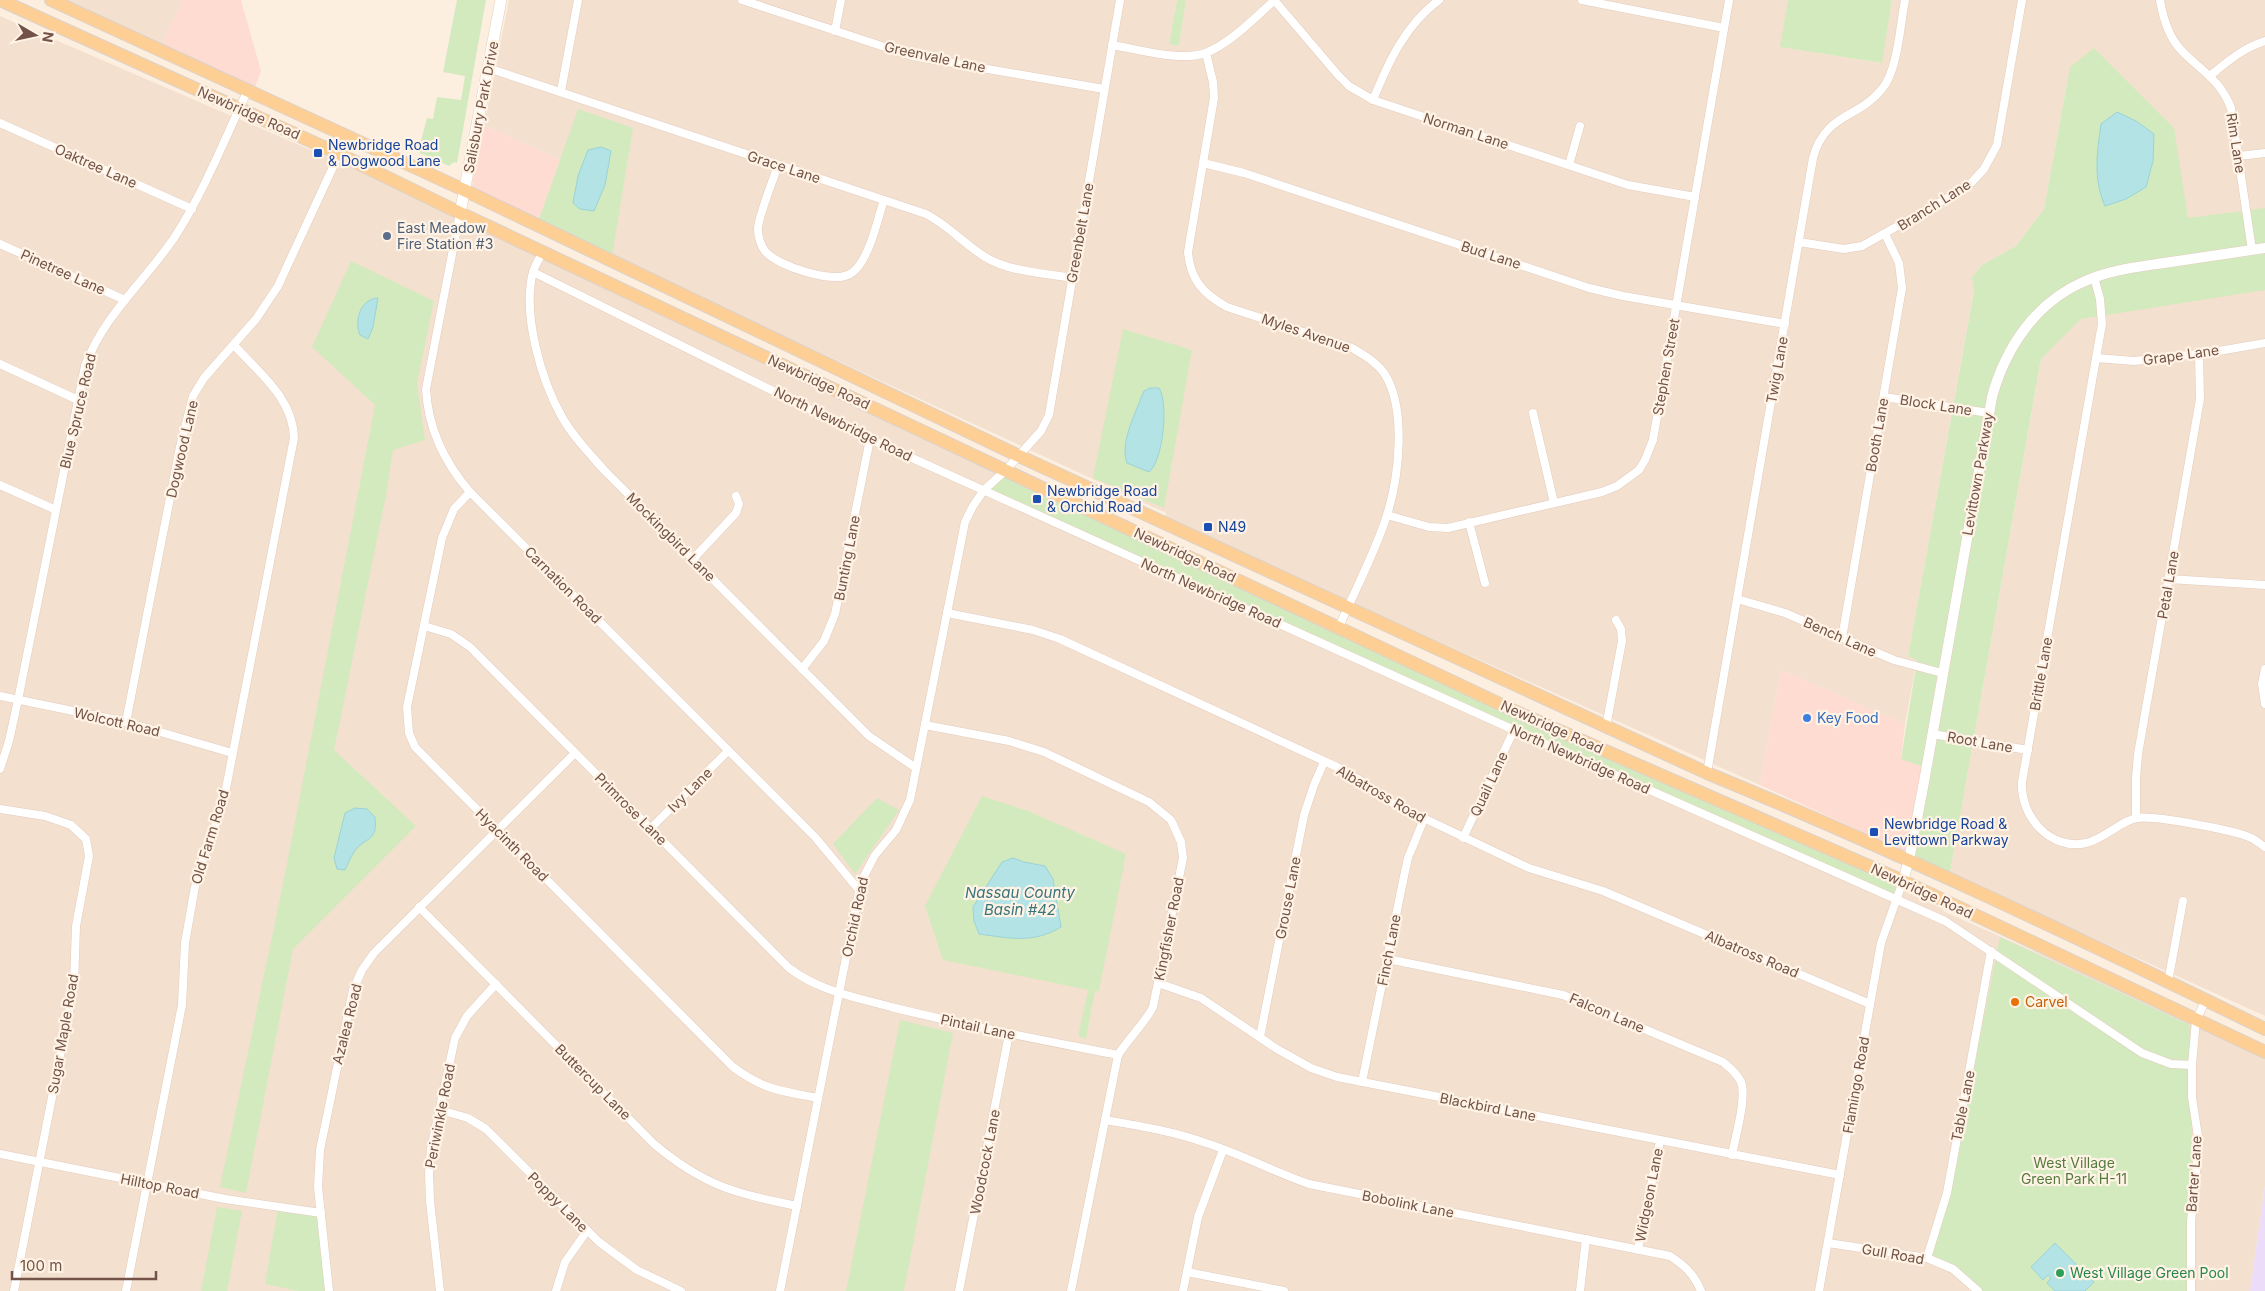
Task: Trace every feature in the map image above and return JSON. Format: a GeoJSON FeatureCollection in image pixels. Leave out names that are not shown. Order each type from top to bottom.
{"type":"FeatureCollection","features":[{"type":"Feature","properties":{"kind":"main road","name":"Newbridge Road"},"geometry":{"type":"LineString","coordinates":[[0,0],[339,154],[460,213],[724,336],[1521,714],[1903,882],[2265,1052]]}},
{"type":"Feature","properties":{"kind":"main road","name":"Newbridge Road"},"geometry":{"type":"LineString","coordinates":[[51,0],[464,190],[1019,456],[1707,773],[1909,860],[2265,1029]]}},
{"type":"Feature","properties":{"kind":"main road","name":"Salisbury Park Drive"},"geometry":{"type":"LineString","coordinates":[[460,213],[501,0]]}},
{"type":"Feature","properties":{"kind":"main road"},"geometry":{"type":"LineString","coordinates":[[724,336],[732,318]]}},
{"type":"Feature","properties":{"kind":"street"},"geometry":{"type":"LineString","coordinates":[[561,91],[578,0]]}},
{"type":"Feature","properties":{"kind":"street","name":"Greenvale Lane"},"geometry":{"type":"LineString","coordinates":[[742,0],[912,56],[1104,89]]}},
{"type":"Feature","properties":{"kind":"street"},"geometry":{"type":"LineString","coordinates":[[835,31],[841,0]]}},
{"type":"Feature","properties":{"kind":"street","name":"Greenbelt Lane"},"geometry":{"type":"LineString","coordinates":[[1019,456],[1042,431],[1049,415],[1120,0]]}},
{"type":"Feature","properties":{"kind":"street"},"geometry":{"type":"LineString","coordinates":[[1112,45],[1175,55],[1206,53],[1222,45],[1274,0]]}},
{"type":"Feature","properties":{"kind":"street","name":"Norman Lane"},"geometry":{"type":"LineString","coordinates":[[1274,0],[1348,86],[1373,100],[1628,185],[1695,197]]}},
{"type":"Feature","properties":{"kind":"street"},"geometry":{"type":"LineString","coordinates":[[1373,100],[1388,63],[1402,40],[1422,14],[1439,0]]}},
{"type":"Feature","properties":{"kind":"street"},"geometry":{"type":"LineString","coordinates":[[1582,0],[1724,28]]}},
{"type":"Feature","properties":{"kind":"street","name":"Stephen Street"},"geometry":{"type":"LineString","coordinates":[[1387,515],[1437,528],[1602,492],[1617,486],[1639,470],[1653,440],[1729,0]]}},
{"type":"Feature","properties":{"kind":"street","name":"Twig Lane"},"geometry":{"type":"LineString","coordinates":[[1707,773],[1816,146],[1821,137],[1836,121],[1873,99],[1883,88],[1892,69],[1905,0]]}},
{"type":"Feature","properties":{"kind":"street","name":"Branch Lane"},"geometry":{"type":"LineString","coordinates":[[1799,242],[1853,249],[1885,234],[1971,183],[1984,169],[1992,156],[2001,126],[2022,0]]}},
{"type":"Feature","properties":{"kind":"street","name":"Rim Lane"},"geometry":{"type":"LineString","coordinates":[[2160,0],[2164,22],[2180,49],[2211,75],[2226,94],[2231,108],[2252,250]]}},
{"type":"Feature","properties":{"kind":"street"},"geometry":{"type":"LineString","coordinates":[[2211,75],[2239,52],[2249,46],[2265,41]]}},
{"type":"Feature","properties":{"kind":"street","name":"Myles Avenue"},"geometry":{"type":"LineString","coordinates":[[1206,53],[1213,82],[1214,98],[1188,252],[1192,273],[1202,290],[1210,298],[1227,307],[1352,348],[1378,365],[1392,387],[1398,418],[1398,454],[1387,515],[1339,627]]}},
{"type":"Feature","properties":{"kind":"street","name":"Grace Lane"},"geometry":{"type":"LineString","coordinates":[[488,68],[926,214],[941,221],[974,249],[1000,264],[1072,278]]}},
{"type":"Feature","properties":{"kind":"street","name":"Blue Spruce Road"},"geometry":{"type":"LineString","coordinates":[[0,769],[10,741],[85,366],[99,334],[173,239],[192,208],[248,90]]}},
{"type":"Feature","properties":{"kind":"street","name":"Oaktree Lane"},"geometry":{"type":"LineString","coordinates":[[0,123],[192,208]]}},
{"type":"Feature","properties":{"kind":"street"},"geometry":{"type":"LineString","coordinates":[[1569,164],[1580,126]]}},
{"type":"Feature","properties":{"kind":"street"},"geometry":{"type":"LineString","coordinates":[[2239,156],[2265,152]]}},
{"type":"Feature","properties":{"kind":"street","name":"Dogwood Lane"},"geometry":{"type":"LineString","coordinates":[[126,722],[188,410],[204,378],[234,345],[278,286],[339,154]]}},
{"type":"Feature","properties":{"kind":"street","name":"Bud Lane"},"geometry":{"type":"LineString","coordinates":[[1204,163],[1244,173],[1589,288],[1785,324]]}},
{"type":"Feature","properties":{"kind":"street"},"geometry":{"type":"LineString","coordinates":[[778,165],[758,228],[760,243],[765,251],[773,259],[786,265],[831,278],[849,274],[864,258],[884,200]]}},
{"type":"Feature","properties":{"kind":"street","name":"Carnation Road"},"geometry":{"type":"LineString","coordinates":[[460,213],[426,389],[427,407],[435,437],[449,465],[470,492],[815,837],[859,890]]}},
{"type":"Feature","properties":{"kind":"street","name":"Booth Lane"},"geometry":{"type":"LineString","coordinates":[[1842,638],[1902,288],[1899,263],[1885,234]]}},
{"type":"Feature","properties":{"kind":"street","name":"Pinetree Lane"},"geometry":{"type":"LineString","coordinates":[[0,244],[125,300]]}},
{"type":"Feature","properties":{"kind":"street","name":"Levittown Parkway"},"geometry":{"type":"LineString","coordinates":[[1903,882],[1909,860],[1989,413],[1998,374],[2006,357],[2026,326],[2081,282],[2125,269],[2265,248]]}},
{"type":"Feature","properties":{"kind":"street","name":"Mockingbird Lane"},"geometry":{"type":"LineString","coordinates":[[543,251],[534,272],[531,308],[537,357],[551,396],[562,418],[580,443],[605,471],[869,736],[916,768]]}},
{"type":"Feature","properties":{"kind":"street","name":"North Newbridge Road"},"geometry":{"type":"LineString","coordinates":[[534,272],[870,439],[1514,730],[1945,921],[2142,1053],[2172,1064],[2192,1064]]}},
{"type":"Feature","properties":{"kind":"street","name":"Brittle Lane"},"geometry":{"type":"LineString","coordinates":[[2094,277],[2102,312],[2102,324],[2022,782],[2023,802],[2032,821],[2047,835],[2060,841],[2086,843],[2098,839],[2136,818]]}},
{"type":"Feature","properties":{"kind":"street","name":"Grape Lane"},"geometry":{"type":"LineString","coordinates":[[2096,358],[2134,361],[2265,343]]}},
{"type":"Feature","properties":{"kind":"street","name":"Old Farm Road"},"geometry":{"type":"LineString","coordinates":[[126,1291],[182,1005],[185,943],[194,892],[198,873],[223,804],[294,438],[291,415],[283,399],[234,345]]}},
{"type":"Feature","properties":{"kind":"street","name":"Petal Lane"},"geometry":{"type":"LineString","coordinates":[[2136,818],[2138,754],[2200,399],[2199,353]]}},
{"type":"Feature","properties":{"kind":"street"},"geometry":{"type":"LineString","coordinates":[[0,364],[78,400]]}},
{"type":"Feature","properties":{"kind":"street","name":"Block Lane"},"geometry":{"type":"LineString","coordinates":[[1884,397],[1989,413]]}},
{"type":"Feature","properties":{"kind":"street"},"geometry":{"type":"LineString","coordinates":[[1533,413],[1554,503]]}},
{"type":"Feature","properties":{"kind":"street","name":"Bunting Lane"},"geometry":{"type":"LineString","coordinates":[[802,669],[824,641],[835,614],[870,439]]}},
{"type":"Feature","properties":{"kind":"street","name":"Orchid Road"},"geometry":{"type":"LineString","coordinates":[[780,1291],[859,890],[866,870],[904,817],[910,800],[965,522],[984,490],[1019,456]]}},
{"type":"Feature","properties":{"kind":"street"},"geometry":{"type":"LineString","coordinates":[[0,485],[56,510]]}},
{"type":"Feature","properties":{"kind":"street","name":"Hyacinth Road"},"geometry":{"type":"LineString","coordinates":[[470,492],[454,509],[442,538],[407,707],[409,733],[416,746],[423,756],[733,1067],[753,1081],[769,1088],[818,1098]]}},
{"type":"Feature","properties":{"kind":"street"},"geometry":{"type":"LineString","coordinates":[[693,559],[736,513],[739,504],[736,496]]}},
{"type":"Feature","properties":{"kind":"street"},"geometry":{"type":"LineString","coordinates":[[1469,522],[1485,583]]}},
{"type":"Feature","properties":{"kind":"street"},"geometry":{"type":"LineString","coordinates":[[2169,579],[2265,585]]}},
{"type":"Feature","properties":{"kind":"street","name":"Bench Lane"},"geometry":{"type":"LineString","coordinates":[[1737,599],[1785,613],[1894,660],[1942,673]]}},
{"type":"Feature","properties":{"kind":"street","name":"Albatross Road"},"geometry":{"type":"LineString","coordinates":[[947,613],[1033,630],[1060,639],[1324,762],[1363,782],[1394,804],[1529,868],[1603,891],[1870,1004]]}},
{"type":"Feature","properties":{"kind":"street"},"geometry":{"type":"LineString","coordinates":[[1606,727],[1622,641],[1621,629],[1616,620]]}},
{"type":"Feature","properties":{"kind":"street","name":"Primrose Lane"},"geometry":{"type":"LineString","coordinates":[[424,626],[451,634],[470,647],[789,968],[810,982],[839,993]]}},
{"type":"Feature","properties":{"kind":"street"},"geometry":{"type":"LineString","coordinates":[[2265,669],[2262,684],[2265,704]]}},
{"type":"Feature","properties":{"kind":"street","name":"Wolcott Road"},"geometry":{"type":"LineString","coordinates":[[0,696],[126,722],[232,753]]}},
{"type":"Feature","properties":{"kind":"street","name":"Kingfisher Road"},"geometry":{"type":"LineString","coordinates":[[925,725],[1009,741],[1044,752],[1149,802],[1171,820],[1182,842],[1183,858],[1153,1006],[1146,1020],[1127,1040],[1118,1055],[1071,1291]]}},
{"type":"Feature","properties":{"kind":"street","name":"Quail Lane"},"geometry":{"type":"LineString","coordinates":[[1463,838],[1514,730]]}},
{"type":"Feature","properties":{"kind":"street","name":"Root Lane"},"geometry":{"type":"LineString","coordinates":[[1932,734],[2028,750]]}},
{"type":"Feature","properties":{"kind":"street","name":"Ivy Lane"},"geometry":{"type":"LineString","coordinates":[[651,828],[728,751]]}},
{"type":"Feature","properties":{"kind":"street","name":"Azalea Road"},"geometry":{"type":"LineString","coordinates":[[329,1291],[318,1187],[320,1150],[352,990],[362,970],[374,953],[575,752]]}},
{"type":"Feature","properties":{"kind":"street","name":"Grouse Lane"},"geometry":{"type":"LineString","coordinates":[[1260,1037],[1304,815],[1324,762]]}},
{"type":"Feature","properties":{"kind":"street","name":"Sugar Maple Road"},"geometry":{"type":"LineString","coordinates":[[0,808],[45,816],[71,824],[82,834],[88,846],[89,856],[76,926],[74,985],[14,1291]]}},
{"type":"Feature","properties":{"kind":"street"},"geometry":{"type":"LineString","coordinates":[[2136,818],[2157,818],[2229,831],[2250,837],[2265,847]]}},
{"type":"Feature","properties":{"kind":"street","name":"Finch Lane"},"geometry":{"type":"LineString","coordinates":[[1362,1082],[1408,858],[1424,819]]}},
{"type":"Feature","properties":{"kind":"street","name":"Flamingo Road"},"geometry":{"type":"LineString","coordinates":[[1819,1291],[1881,943],[1895,899],[1903,882]]}},
{"type":"Feature","properties":{"kind":"street"},"geometry":{"type":"LineString","coordinates":[[2168,982],[2183,901]]}},
{"type":"Feature","properties":{"kind":"street","name":"Buttercup Lane"},"geometry":{"type":"LineString","coordinates":[[419,907],[654,1144],[672,1159],[698,1177],[718,1186],[755,1198],[797,1206]]}},
{"type":"Feature","properties":{"kind":"street","name":"Table Lane"},"geometry":{"type":"LineString","coordinates":[[1927,1258],[1947,1193],[1991,952]]}},
{"type":"Feature","properties":{"kind":"street","name":"Falcon Lane"},"geometry":{"type":"LineString","coordinates":[[1388,959],[1563,995],[1723,1062],[1734,1071],[1742,1086],[1732,1155]]}},
{"type":"Feature","properties":{"kind":"street","name":"Blackbird Lane"},"geometry":{"type":"LineString","coordinates":[[1158,983],[1201,998],[1277,1049],[1312,1068],[1337,1077],[1660,1142],[1840,1175]]}},
{"type":"Feature","properties":{"kind":"street","name":"Periwinkle Road"},"geometry":{"type":"LineString","coordinates":[[440,1291],[429,1174],[432,1150],[455,1038],[467,1016],[496,984]]}},
{"type":"Feature","properties":{"kind":"street","name":"Pintail Lane"},"geometry":{"type":"LineString","coordinates":[[839,993],[941,1020],[1118,1055]]}},
{"type":"Feature","properties":{"kind":"street","name":"Barter Lane"},"geometry":{"type":"LineString","coordinates":[[2191,1291],[2191,1222],[2199,1143],[2192,1097],[2192,1064],[2196,1020],[2206,1000]]}},
{"type":"Feature","properties":{"kind":"street","name":"Woodcock Lane"},"geometry":{"type":"LineString","coordinates":[[959,1291],[1009,1034]]}},
{"type":"Feature","properties":{"kind":"street","name":"Poppy Lane"},"geometry":{"type":"LineString","coordinates":[[440,1110],[468,1118],[486,1129],[587,1231],[612,1252],[637,1270],[681,1291]]}},
{"type":"Feature","properties":{"kind":"street","name":"Bobolink Lane"},"geometry":{"type":"LineString","coordinates":[[1105,1120],[1178,1134],[1223,1150],[1281,1175],[1309,1184],[1670,1256],[1686,1266],[1697,1280],[1701,1291]]}},
{"type":"Feature","properties":{"kind":"street","name":"Widgeon Lane"},"geometry":{"type":"LineString","coordinates":[[1638,1249],[1660,1142]]}},
{"type":"Feature","properties":{"kind":"street"},"geometry":{"type":"LineString","coordinates":[[1183,1291],[1201,1209],[1223,1150]]}},
{"type":"Feature","properties":{"kind":"street","name":"Hilltop Road"},"geometry":{"type":"LineString","coordinates":[[0,1154],[225,1199],[321,1213]]}},
{"type":"Feature","properties":{"kind":"street"},"geometry":{"type":"LineString","coordinates":[[556,1291],[565,1262],[587,1231]]}},
{"type":"Feature","properties":{"kind":"street"},"geometry":{"type":"LineString","coordinates":[[1580,1291],[1586,1239]]}},
{"type":"Feature","properties":{"kind":"street","name":"Gull Road"},"geometry":{"type":"LineString","coordinates":[[1828,1243],[1927,1258],[1953,1269],[1978,1291]]}},
{"type":"Feature","properties":{"kind":"street"},"geometry":{"type":"LineString","coordinates":[[1187,1272],[1284,1291]]}},
{"type":"Feature","properties":{"kind":"shaded area"},"geometry":{"type":"Polygon","coordinates":[[[56,0],[183,0],[160,48],[56,0]]]}},
{"type":"Feature","properties":{"kind":"shaded area"},"geometry":{"type":"Polygon","coordinates":[[[183,0],[241,0],[261,71],[254,90],[160,48],[183,0]]]}},
{"type":"Feature","properties":{"kind":"shaded area"},"geometry":{"type":"Polygon","coordinates":[[[509,0],[1177,0],[1169,44],[1179,46],[1186,0],[1788,0],[1781,47],[1881,63],[1892,0],[2265,0],[2265,1016],[1950,873],[2041,360],[2070,67],[2044,209],[2016,246],[1982,265],[1972,277],[1974,290],[1908,656],[1917,659],[1905,724],[1781,670],[1760,785],[1165,519],[1166,513],[538,222],[560,160],[484,125],[509,0]]]}},
{"type":"Feature","properties":{"kind":"shaded area"},"geometry":{"type":"Polygon","coordinates":[[[0,16],[385,182],[991,470],[1943,909],[1943,911],[2265,1054],[2265,1185],[2250,1291],[0,1291],[0,16]]]}},
{"type":"Feature","properties":{"kind":"shaded area"},"geometry":{"type":"Polygon","coordinates":[[[484,125],[560,160],[538,222],[472,186],[484,125]]]}},
{"type":"Feature","properties":{"kind":"shaded area"},"geometry":{"type":"Polygon","coordinates":[[[1781,670],[1905,724],[1901,758],[1923,767],[1908,853],[1760,785],[1781,670]]]}},
{"type":"Feature","properties":{"kind":"shaded area"},"geometry":{"type":"Polygon","coordinates":[[[2265,1185],[2265,1291],[2250,1291],[2265,1185]]]}},
{"type":"Feature","properties":{"kind":"green space"},"geometry":{"type":"Polygon","coordinates":[[[457,0],[486,0],[457,163],[454,162],[449,166],[418,152],[427,118],[433,119],[437,97],[461,100],[465,76],[443,72],[457,0]]]}},
{"type":"Feature","properties":{"kind":"green space"},"geometry":{"type":"Polygon","coordinates":[[[1177,0],[1186,0],[1179,46],[1169,44],[1177,0]]]}},
{"type":"Feature","properties":{"kind":"green space"},"geometry":{"type":"Polygon","coordinates":[[[1788,0],[1892,0],[1882,63],[1780,47],[1788,0]]]}},
{"type":"Feature","properties":{"kind":"green space"},"geometry":{"type":"Polygon","coordinates":[[[2094,48],[2174,128],[2188,218],[2265,208],[2265,290],[2081,319],[2041,359],[1950,873],[1914,857],[1923,767],[1901,759],[1917,660],[1908,656],[1974,291],[1972,277],[1982,265],[2016,246],[2044,209],[2070,67],[2094,48]]]}},
{"type":"Feature","properties":{"kind":"green space"},"geometry":{"type":"Polygon","coordinates":[[[578,109],[633,128],[612,256],[538,222],[578,109]]]}},
{"type":"Feature","properties":{"kind":"green space"},"geometry":{"type":"Polygon","coordinates":[[[351,261],[434,301],[417,383],[425,440],[393,450],[386,495],[334,750],[416,826],[293,949],[246,1193],[220,1187],[285,874],[375,405],[312,347],[351,261]]]}},
{"type":"Feature","properties":{"kind":"green space"},"geometry":{"type":"Polygon","coordinates":[[[1123,329],[1192,350],[1164,508],[1093,478],[1123,329]]]}},
{"type":"Feature","properties":{"kind":"green space"},"geometry":{"type":"Polygon","coordinates":[[[1006,474],[1899,883],[1893,896],[988,489],[1006,474]]]}},
{"type":"Feature","properties":{"kind":"green space"},"geometry":{"type":"Polygon","coordinates":[[[982,796],[1028,811],[1126,854],[1099,991],[1095,991],[1086,1039],[1078,1036],[1088,990],[943,960],[925,906],[982,796]]]}},
{"type":"Feature","properties":{"kind":"green space"},"geometry":{"type":"Polygon","coordinates":[[[877,798],[899,810],[855,874],[833,844],[877,798]]]}},
{"type":"Feature","properties":{"kind":"green space","name":"West Village Green Park H-11"},"geometry":{"type":"Polygon","coordinates":[[[2000,937],[2190,1025],[2193,1198],[2191,1291],[1980,1291],[1930,1257],[1949,1192],[2000,937]]]}},
{"type":"Feature","properties":{"kind":"green space"},"geometry":{"type":"Polygon","coordinates":[[[900,1020],[953,1033],[904,1291],[846,1291],[900,1020]]]}},
{"type":"Feature","properties":{"kind":"green space"},"geometry":{"type":"Polygon","coordinates":[[[217,1207],[242,1211],[227,1291],[201,1291],[217,1207]]]}},
{"type":"Feature","properties":{"kind":"green space"},"geometry":{"type":"Polygon","coordinates":[[[278,1207],[321,1213],[329,1291],[298,1291],[265,1284],[278,1207]]]}},
{"type":"Feature","properties":{"kind":"water"},"geometry":{"type":"Polygon","coordinates":[[[2117,112],[2136,121],[2154,134],[2153,161],[2146,187],[2126,199],[2105,206],[2097,176],[2097,155],[2101,124],[2117,112]]]}},
{"type":"Feature","properties":{"kind":"water"},"geometry":{"type":"Polygon","coordinates":[[[601,147],[611,151],[605,185],[594,211],[580,209],[573,203],[578,176],[588,150],[601,147]]]}},
{"type":"Feature","properties":{"kind":"water"},"geometry":{"type":"Polygon","coordinates":[[[378,298],[373,327],[368,339],[360,335],[358,317],[367,302],[378,298]]]}},
{"type":"Feature","properties":{"kind":"water"},"geometry":{"type":"Polygon","coordinates":[[[1150,388],[1159,388],[1164,406],[1164,418],[1158,456],[1149,472],[1127,463],[1125,447],[1141,398],[1144,391],[1150,388]]]}},
{"type":"Feature","properties":{"kind":"water"},"geometry":{"type":"Polygon","coordinates":[[[355,808],[367,809],[375,817],[375,831],[354,852],[345,870],[337,869],[334,858],[345,813],[355,808]]]}},
{"type":"Feature","properties":{"kind":"water","name":"Nassau County Basin #42"},"geometry":{"type":"Polygon","coordinates":[[[1013,858],[1045,866],[1053,879],[1061,927],[1041,936],[1031,938],[1011,938],[979,934],[974,921],[973,907],[1002,862],[1013,858]]]}},
{"type":"Feature","properties":{"kind":"water"},"geometry":{"type":"Polygon","coordinates":[[[2055,1243],[2094,1282],[2085,1291],[2055,1291],[2047,1283],[2051,1278],[2048,1275],[2043,1280],[2031,1267],[2055,1243]]]}},
{"type":"Feature","properties":{"kind":"place","name":"Newbridge Road & Dogwood Lane"},"geometry":{"type":"Point","coordinates":[318,153]}},
{"type":"Feature","properties":{"kind":"place","name":"East Meadow Fire Station #3"},"geometry":{"type":"Point","coordinates":[387,236]}},
{"type":"Feature","properties":{"kind":"place","name":"Newbridge Road & Orchid Road"},"geometry":{"type":"Point","coordinates":[1037,499]}},
{"type":"Feature","properties":{"kind":"place","name":"N49"},"geometry":{"type":"Point","coordinates":[1208,527]}},
{"type":"Feature","properties":{"kind":"place","name":"Key Food"},"geometry":{"type":"Point","coordinates":[1807,718]}},
{"type":"Feature","properties":{"kind":"place","name":"Newbridge Road & Levittown Parkway"},"geometry":{"type":"Point","coordinates":[1874,832]}},
{"type":"Feature","properties":{"kind":"place","name":"Carvel"},"geometry":{"type":"Point","coordinates":[2015,1002]}},
{"type":"Feature","properties":{"kind":"place","name":"West Village Green Pool"},"geometry":{"type":"Point","coordinates":[2060,1273]}}]}
